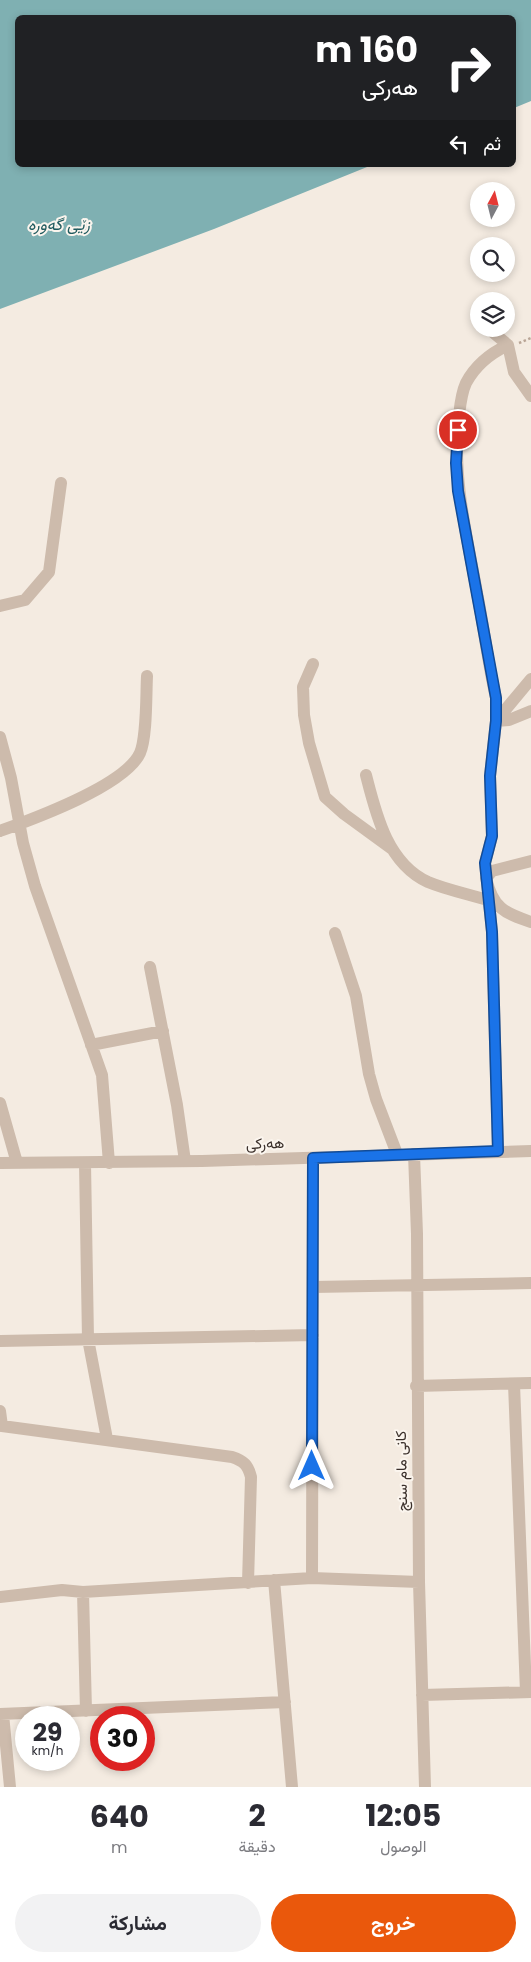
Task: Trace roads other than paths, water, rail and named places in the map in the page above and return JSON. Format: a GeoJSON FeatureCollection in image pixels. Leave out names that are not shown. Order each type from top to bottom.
{"type":"FeatureCollection","features":[{"type":"Feature","properties":{"kind":"street"},"geometry":{"type":"LineString","coordinates":[[498,337],[508,345],[514,372],[531,396]]}},
{"type":"Feature","properties":{"kind":"street"},"geometry":{"type":"LineString","coordinates":[[498,1151],[496,1022],[492,932],[485,863],[492,836],[490,776],[496,721],[496,698],[458,491],[456,448],[460,401],[466,383],[483,361],[508,345]]}},
{"type":"Feature","properties":{"kind":"street"},"geometry":{"type":"LineString","coordinates":[[0,606],[25,600],[49,572],[61,483]]}},
{"type":"Feature","properties":{"kind":"street"},"geometry":{"type":"LineString","coordinates":[[312,664],[303,687],[304,715],[309,743],[325,797],[344,814],[392,849]]}},
{"type":"Feature","properties":{"kind":"street"},"geometry":{"type":"LineString","coordinates":[[0,831],[95,791],[115,778],[133,762],[140,753],[142,742],[147,676]]}},
{"type":"Feature","properties":{"kind":"street"},"geometry":{"type":"LineString","coordinates":[[496,721],[531,679]]}},
{"type":"Feature","properties":{"kind":"street"},"geometry":{"type":"LineString","coordinates":[[496,721],[509,720],[531,711]]}},
{"type":"Feature","properties":{"kind":"street"},"geometry":{"type":"LineString","coordinates":[[0,737],[35,886],[102,1076],[110,1163]]}},
{"type":"Feature","properties":{"kind":"street"},"geometry":{"type":"LineString","coordinates":[[366,775],[378,819],[392,849],[408,869],[428,882],[488,900]]}},
{"type":"Feature","properties":{"kind":"street"},"geometry":{"type":"LineString","coordinates":[[486,878],[492,871],[531,861]]}},
{"type":"Feature","properties":{"kind":"street"},"geometry":{"type":"LineString","coordinates":[[486,878],[490,896],[500,908],[514,916],[531,922]]}},
{"type":"Feature","properties":{"kind":"street"},"geometry":{"type":"LineString","coordinates":[[335,933],[356,996],[369,1074],[376,1099],[397,1154]]}},
{"type":"Feature","properties":{"kind":"street"},"geometry":{"type":"LineString","coordinates":[[150,966],[177,1105],[185,1161]]}},
{"type":"Feature","properties":{"kind":"street"},"geometry":{"type":"LineString","coordinates":[[91,1045],[163,1031]]}},
{"type":"Feature","properties":{"kind":"street"},"geometry":{"type":"LineString","coordinates":[[0,1103],[17,1163]]}},
{"type":"Feature","properties":{"kind":"street","name":"هەرکی"},"geometry":{"type":"LineString","coordinates":[[0,1163],[110,1163],[531,1151]]}},
{"type":"Feature","properties":{"kind":"street","name":"کانی مام سنج"},"geometry":{"type":"LineString","coordinates":[[414,1154],[419,1582],[425,1787]]}},
{"type":"Feature","properties":{"kind":"street"},"geometry":{"type":"LineString","coordinates":[[312,1578],[313,1158]]}},
{"type":"Feature","properties":{"kind":"street"},"geometry":{"type":"LineString","coordinates":[[85,1163],[88,1339],[107,1440]]}},
{"type":"Feature","properties":{"kind":"street"},"geometry":{"type":"LineString","coordinates":[[313,1286],[531,1284]]}},
{"type":"Feature","properties":{"kind":"street"},"geometry":{"type":"LineString","coordinates":[[0,1341],[313,1336]]}},
{"type":"Feature","properties":{"kind":"street"},"geometry":{"type":"LineString","coordinates":[[416,1386],[531,1383]]}},
{"type":"Feature","properties":{"kind":"street"},"geometry":{"type":"LineString","coordinates":[[422,1695],[529,1692],[514,1384]]}},
{"type":"Feature","properties":{"kind":"street"},"geometry":{"type":"LineString","coordinates":[[0,1411],[2,1426],[232,1457],[243,1461],[248,1467],[251,1477],[248,1583]]}},
{"type":"Feature","properties":{"kind":"street"},"geometry":{"type":"LineString","coordinates":[[0,1597],[62,1590],[83,1592],[312,1578],[419,1582]]}},
{"type":"Feature","properties":{"kind":"street"},"geometry":{"type":"LineString","coordinates":[[274,1580],[292,1787]]}},
{"type":"Feature","properties":{"kind":"street"},"geometry":{"type":"LineString","coordinates":[[83,1592],[86,1711]]}},
{"type":"Feature","properties":{"kind":"street"},"geometry":{"type":"LineString","coordinates":[[10,1787],[1,1714],[285,1702]]}},
{"type":"Feature","properties":{"kind":"water","name":"زێی گەورە"},"geometry":{"type":"Polygon","coordinates":[[[0,0],[531,0],[531,101],[516,107],[516,15],[15,15],[15,167],[367,167],[214,229],[0,309],[0,0]]]}}]}
